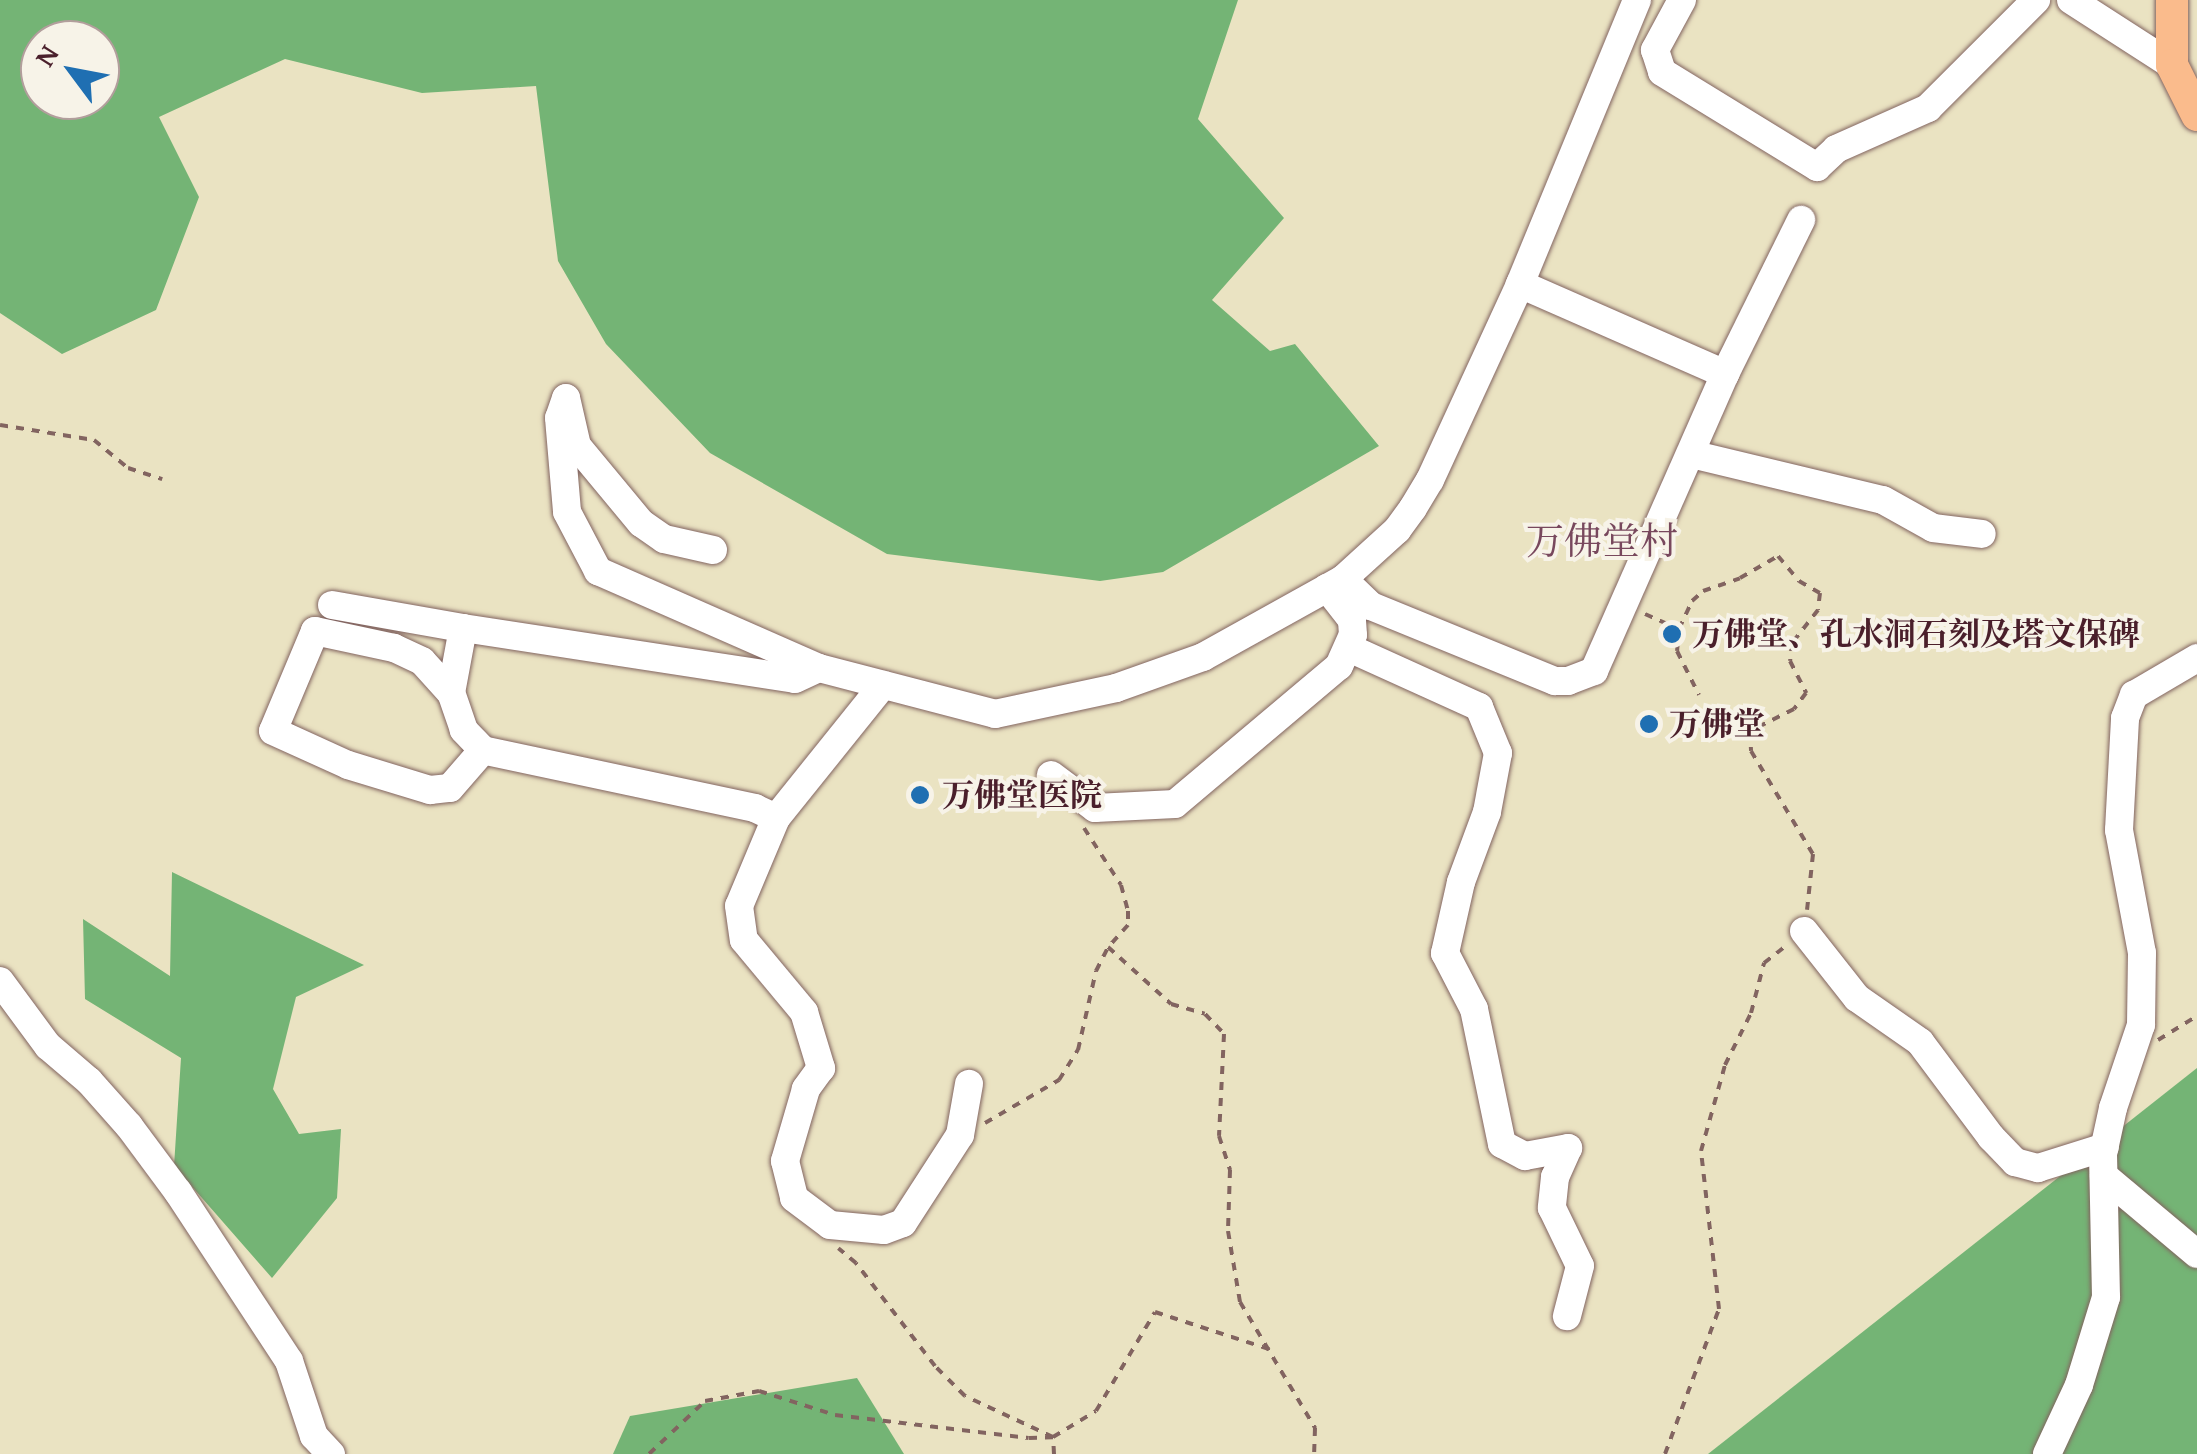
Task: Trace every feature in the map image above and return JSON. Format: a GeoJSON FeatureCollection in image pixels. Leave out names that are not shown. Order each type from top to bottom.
{"type":"FeatureCollection","features":[{"type":"Feature","properties":{"kind":"main road"},"geometry":{"type":"LineString","coordinates":[[2172,0],[2172,65],[2197,115]]}},
{"type":"Feature","properties":{"kind":"street"},"geometry":{"type":"LineString","coordinates":[[713,550],[664,539],[641,523],[577,446],[566,398],[559,418],[567,512],[598,570],[758,644],[820,668],[995,714],[1175,669],[1335,584],[1397,530],[1430,480],[1520,284],[1637,0]]}},
{"type":"Feature","properties":{"kind":"street"},"geometry":{"type":"LineString","coordinates":[[1682,0],[1654,50],[1662,72],[1817,167],[1836,149],[1928,108],[2036,0]]}},
{"type":"Feature","properties":{"kind":"street"},"geometry":{"type":"LineString","coordinates":[[2071,0],[2172,65]]}},
{"type":"Feature","properties":{"kind":"street"},"geometry":{"type":"LineString","coordinates":[[1335,584],[1371,606],[1556,681],[1568,682],[1594,671],[1626,607],[1725,374],[1801,220]]}},
{"type":"Feature","properties":{"kind":"street"},"geometry":{"type":"LineString","coordinates":[[1520,284],[1725,374]]}},
{"type":"Feature","properties":{"kind":"street"},"geometry":{"type":"LineString","coordinates":[[1691,454],[1883,500],[1933,528],[1982,534]]}},
{"type":"Feature","properties":{"kind":"street"},"geometry":{"type":"LineString","coordinates":[[1051,775],[1095,808],[1175,804],[1326,681],[1349,648],[1352,620],[1335,584]]}},
{"type":"Feature","properties":{"kind":"street"},"geometry":{"type":"LineString","coordinates":[[332,605],[794,679],[820,668]]}},
{"type":"Feature","properties":{"kind":"street"},"geometry":{"type":"LineString","coordinates":[[451,693],[463,628]]}},
{"type":"Feature","properties":{"kind":"street"},"geometry":{"type":"LineString","coordinates":[[483,750],[450,788],[430,790],[363,771],[273,731],[316,631],[394,648],[422,661],[451,693],[464,730],[483,750],[755,808],[776,818]]}},
{"type":"Feature","properties":{"kind":"street"},"geometry":{"type":"LineString","coordinates":[[1349,648],[1479,707],[1498,752],[1487,812],[1461,882],[1445,953],[1474,1009],[1502,1144],[1526,1156],[1568,1148],[1555,1178],[1552,1208],[1580,1266],[1567,1316]]}},
{"type":"Feature","properties":{"kind":"street"},"geometry":{"type":"LineString","coordinates":[[2047,1454],[2079,1385],[2106,1297],[2105,1147],[2141,1024],[2142,952],[2119,830],[2124,718],[2134,695],[2197,658]]}},
{"type":"Feature","properties":{"kind":"street"},"geometry":{"type":"LineString","coordinates":[[883,684],[776,818],[739,906],[744,940],[804,1012],[821,1068],[806,1089],[785,1161],[794,1198],[830,1225],[884,1230],[902,1223],[960,1135],[969,1084]]}},
{"type":"Feature","properties":{"kind":"street"},"geometry":{"type":"LineString","coordinates":[[1804,930],[1857,998],[1920,1042],[1991,1138],[2015,1162],[2038,1168],[2105,1147]]}},
{"type":"Feature","properties":{"kind":"street"},"geometry":{"type":"LineString","coordinates":[[0,981],[48,1046],[89,1081],[129,1126],[178,1192],[289,1361],[314,1436],[330,1454]]}},
{"type":"Feature","properties":{"kind":"street"},"geometry":{"type":"LineString","coordinates":[[2104,1176],[2197,1254]]}},
{"type":"Feature","properties":{"kind":"path"},"geometry":{"type":"LineString","coordinates":[[0,425],[94,440],[128,468],[162,480]]}},
{"type":"Feature","properties":{"kind":"path"},"geometry":{"type":"LineString","coordinates":[[1665,1454],[1718,1309],[1702,1152],[1726,1065],[1751,1013],[1764,963],[1804,930],[1814,854],[1751,751],[1750,731],[1794,709],[1806,693],[1790,660],[1792,643],[1818,610],[1820,593],[1799,581],[1778,556],[1740,578],[1703,591],[1692,601],[1679,629],[1677,652],[1699,695]]}},
{"type":"Feature","properties":{"kind":"path"},"geometry":{"type":"LineString","coordinates":[[1626,607],[1679,629]]}},
{"type":"Feature","properties":{"kind":"path"},"geometry":{"type":"LineString","coordinates":[[960,1135],[1059,1080],[1078,1050],[1096,971],[1108,947],[1128,925],[1121,885],[1084,830],[1084,820],[1095,808]]}},
{"type":"Feature","properties":{"kind":"path"},"geometry":{"type":"LineString","coordinates":[[1108,947],[1171,1004],[1205,1014],[1224,1034],[1219,1136],[1230,1170],[1228,1230],[1240,1302],[1315,1428],[1314,1454]]}},
{"type":"Feature","properties":{"kind":"path"},"geometry":{"type":"LineString","coordinates":[[2129,1059],[2197,1016]]}},
{"type":"Feature","properties":{"kind":"path"},"geometry":{"type":"LineString","coordinates":[[830,1225],[830,1242],[856,1263],[935,1366],[965,1396],[1054,1437]]}},
{"type":"Feature","properties":{"kind":"path"},"geometry":{"type":"LineString","coordinates":[[650,1454],[705,1401],[760,1391],[835,1415],[1030,1438],[1054,1437],[1096,1411],[1155,1312],[1269,1349]]}},
{"type":"Feature","properties":{"kind":"path"},"geometry":{"type":"LineString","coordinates":[[1054,1437],[1054,1454]]}},
{"type":"Feature","properties":{"kind":"green space"},"geometry":{"type":"Polygon","coordinates":[[[0,0],[1238,0],[1198,119],[1284,218],[1212,300],[1270,351],[1295,344],[1379,446],[1163,572],[1100,581],[887,554],[710,453],[606,344],[558,261],[536,86],[422,93],[285,59],[159,117],[199,197],[156,310],[62,354],[0,313],[0,0]]]}},
{"type":"Feature","properties":{"kind":"green space"},"geometry":{"type":"Polygon","coordinates":[[[172,872],[364,965],[296,997],[273,1089],[299,1134],[341,1129],[337,1198],[272,1278],[174,1166],[181,1058],[85,999],[83,919],[170,976],[172,872]]]}},
{"type":"Feature","properties":{"kind":"green space"},"geometry":{"type":"Polygon","coordinates":[[[2197,1068],[2197,1454],[1708,1454],[2197,1068]]]}},
{"type":"Feature","properties":{"kind":"green space"},"geometry":{"type":"Polygon","coordinates":[[[857,1378],[904,1454],[613,1454],[630,1416],[857,1378]]]}},
{"type":"Feature","properties":{"kind":"place","name":"万佛堂、孔水洞石刻及塔文保碑"},"geometry":{"type":"Point","coordinates":[1672,634]}},
{"type":"Feature","properties":{"kind":"place","name":"万佛堂"},"geometry":{"type":"Point","coordinates":[1649,724]}},
{"type":"Feature","properties":{"kind":"place","name":"万佛堂医院"},"geometry":{"type":"Point","coordinates":[920,795]}},
{"type":"Feature","properties":{"kind":"district","name":"万佛堂村"},"geometry":{"type":"Point","coordinates":[1602,541]}}]}
